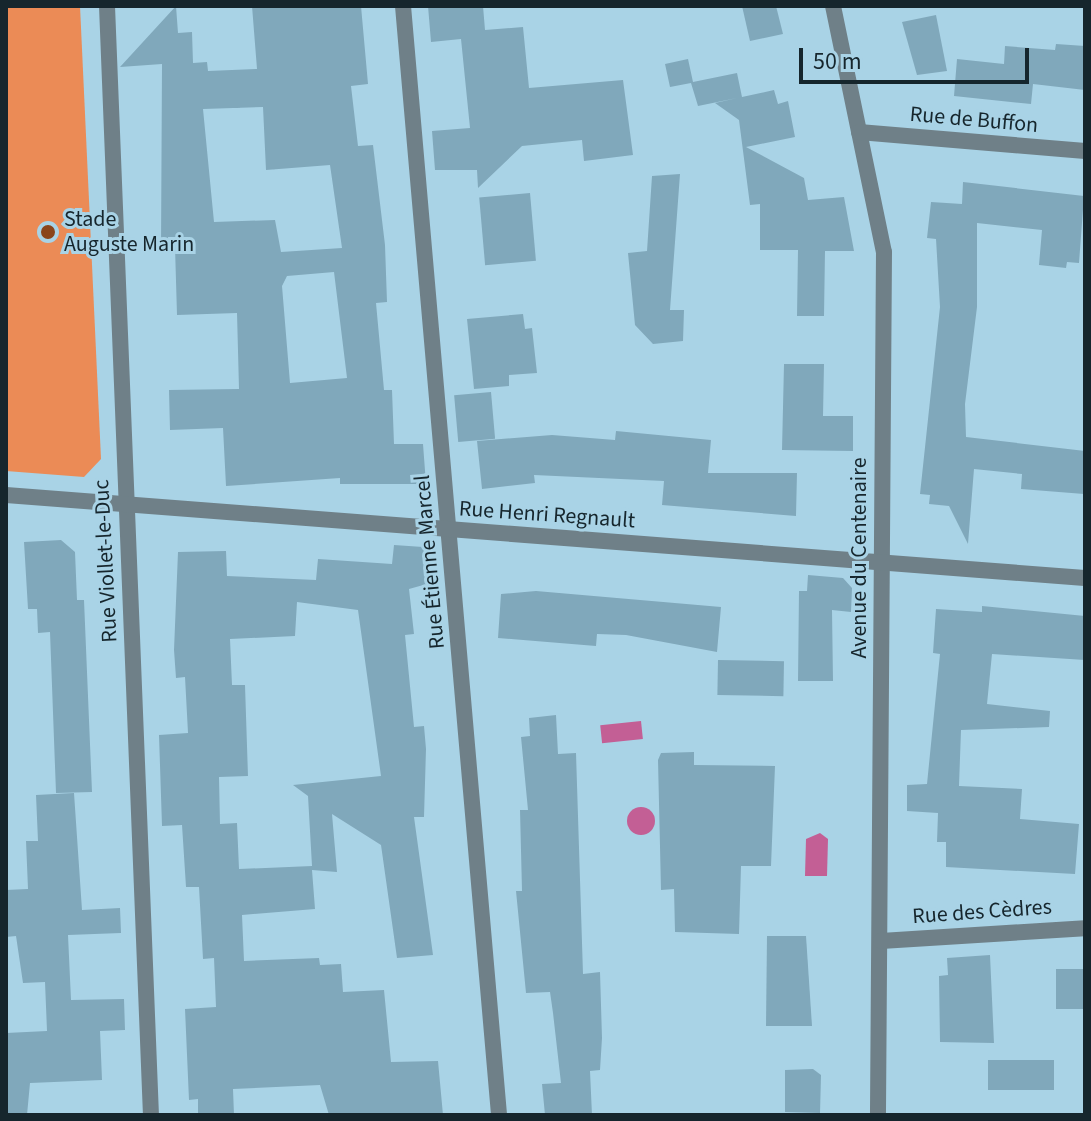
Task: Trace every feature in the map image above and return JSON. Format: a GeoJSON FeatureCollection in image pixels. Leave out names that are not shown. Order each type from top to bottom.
{"type":"FeatureCollection","features":[{"type":"Feature","properties":{"kind":"street","name":"Rue Viollet-le-Duc"},"geometry":{"type":"LineString","coordinates":[[107,6],[151,1115]]}},
{"type":"Feature","properties":{"kind":"street","name":"Rue Étienne Marcel"},"geometry":{"type":"LineString","coordinates":[[403,6],[499,1115]]}},
{"type":"Feature","properties":{"kind":"street","name":"Avenue du Centenaire"},"geometry":{"type":"LineString","coordinates":[[833,6],[884,252],[878,1115]]}},
{"type":"Feature","properties":{"kind":"street","name":"Rue de Buffon"},"geometry":{"type":"LineString","coordinates":[[859,132],[1085,151]]}},
{"type":"Feature","properties":{"kind":"street","name":"Rue Henri Regnault"},"geometry":{"type":"LineString","coordinates":[[6,495],[1085,578]]}},
{"type":"Feature","properties":{"kind":"street","name":"Rue des Cèdres"},"geometry":{"type":"LineString","coordinates":[[881,941],[1085,928]]}},
{"type":"Feature","properties":{"kind":"shaded area","name":"Stade Auguste Marin"},"geometry":{"type":"Polygon","coordinates":[[[6,6],[80,6],[101,459],[84,477],[6,471],[6,6]]]}},
{"type":"Feature","properties":{"kind":"shaded area"},"geometry":{"type":"Polygon","coordinates":[[[641,721],[643,739],[602,743],[600,725],[641,721]]]}},
{"type":"Feature","properties":{"kind":"shaded area"},"geometry":{"type":"Polygon","coordinates":[[[641,807],[651,811],[655,821],[651,831],[641,835],[631,831],[627,821],[631,811],[641,807]]]}},
{"type":"Feature","properties":{"kind":"shaded area"},"geometry":{"type":"Polygon","coordinates":[[[820,833],[828,839],[827,876],[805,876],[806,839],[820,833]]]}},
{"type":"Feature","properties":{"kind":"building"},"geometry":{"type":"Polygon","coordinates":[[[176,6],[178,33],[192,32],[193,63],[207,62],[208,71],[257,69],[252,6],[361,6],[368,84],[351,86],[358,146],[373,145],[385,245],[387,302],[376,303],[384,390],[392,390],[394,444],[423,444],[426,484],[340,484],[340,478],[226,486],[223,428],[170,430],[169,390],[239,389],[237,313],[177,315],[175,247],[161,247],[162,64],[120,67],[176,6]],[[263,107],[203,109],[214,222],[275,220],[281,252],[342,248],[330,165],[266,170],[263,107]],[[334,272],[287,276],[282,286],[290,383],[347,378],[334,272]]]}},
{"type":"Feature","properties":{"kind":"building"},"geometry":{"type":"Polygon","coordinates":[[[428,6],[483,6],[485,30],[523,27],[529,88],[623,80],[633,155],[584,161],[582,140],[522,146],[478,188],[477,170],[435,170],[432,131],[470,128],[461,39],[431,42],[428,6]]]}},
{"type":"Feature","properties":{"kind":"building"},"geometry":{"type":"Polygon","coordinates":[[[742,6],[776,6],[783,34],[750,41],[742,6]]]}},
{"type":"Feature","properties":{"kind":"building"},"geometry":{"type":"Polygon","coordinates":[[[936,15],[947,71],[917,75],[902,22],[936,15]]]}},
{"type":"Feature","properties":{"kind":"building"},"geometry":{"type":"Polygon","coordinates":[[[1056,44],[1085,46],[1085,90],[1033,84],[1031,104],[954,96],[957,59],[1004,64],[1005,46],[1055,50],[1056,44]]]}},
{"type":"Feature","properties":{"kind":"building"},"geometry":{"type":"Polygon","coordinates":[[[688,59],[693,82],[737,73],[742,97],[774,90],[778,104],[788,101],[795,137],[746,147],[804,178],[808,200],[844,197],[854,251],[825,251],[824,316],[797,316],[798,250],[760,250],[760,204],[750,205],[739,120],[715,103],[737,98],[698,106],[691,83],[670,87],[665,64],[688,59]]]}},
{"type":"Feature","properties":{"kind":"building"},"geometry":{"type":"Polygon","coordinates":[[[680,174],[670,310],[684,310],[683,341],[653,344],[635,325],[628,253],[647,251],[652,176],[680,174]]]}},
{"type":"Feature","properties":{"kind":"building"},"geometry":{"type":"Polygon","coordinates":[[[963,182],[1084,196],[1079,263],[1067,262],[1066,268],[1039,265],[1042,230],[977,223],[977,307],[965,404],[966,437],[1085,451],[1084,494],[1021,489],[1022,474],[974,469],[968,544],[949,506],[929,504],[930,495],[920,494],[940,307],[936,239],[927,238],[931,202],[962,204],[963,182]]]}},
{"type":"Feature","properties":{"kind":"building"},"geometry":{"type":"Polygon","coordinates":[[[530,193],[536,261],[485,265],[479,197],[530,193]]]}},
{"type":"Feature","properties":{"kind":"building"},"geometry":{"type":"Polygon","coordinates":[[[523,314],[525,329],[532,328],[537,373],[509,375],[509,386],[474,389],[467,319],[523,314]]]}},
{"type":"Feature","properties":{"kind":"building"},"geometry":{"type":"Polygon","coordinates":[[[784,364],[824,364],[823,416],[853,416],[853,451],[782,450],[784,364]]]}},
{"type":"Feature","properties":{"kind":"building"},"geometry":{"type":"Polygon","coordinates":[[[491,392],[495,439],[458,442],[454,395],[491,392]]]}},
{"type":"Feature","properties":{"kind":"building"},"geometry":{"type":"Polygon","coordinates":[[[616,431],[711,440],[708,473],[797,473],[796,516],[662,505],[664,481],[534,475],[535,483],[482,489],[477,441],[552,435],[615,440],[616,431]]]}},
{"type":"Feature","properties":{"kind":"building"},"geometry":{"type":"Polygon","coordinates":[[[61,540],[75,552],[77,600],[84,600],[92,792],[56,793],[50,632],[38,633],[37,609],[28,609],[24,542],[61,540]]]}},
{"type":"Feature","properties":{"kind":"building"},"geometry":{"type":"Polygon","coordinates":[[[394,545],[423,547],[432,555],[434,582],[409,589],[414,634],[405,635],[414,727],[424,726],[424,817],[414,817],[433,955],[397,958],[381,845],[332,814],[337,872],[312,870],[315,909],[242,915],[244,961],[319,958],[320,965],[341,964],[343,992],[384,990],[391,1062],[438,1061],[443,1115],[329,1115],[320,1085],[233,1089],[234,1115],[198,1115],[198,1099],[189,1100],[185,1009],[216,1007],[214,958],[203,959],[199,887],[186,887],[182,825],[162,826],[159,735],[188,733],[185,677],[176,678],[174,650],[178,552],[226,551],[227,576],[316,580],[318,559],[392,564],[394,545]],[[297,602],[295,636],[230,639],[232,685],[245,685],[248,776],[219,777],[220,824],[237,823],[239,869],[312,866],[308,796],[293,785],[381,776],[358,610],[297,602]]]}},
{"type":"Feature","properties":{"kind":"building"},"geometry":{"type":"Polygon","coordinates":[[[808,575],[843,578],[852,588],[851,612],[832,610],[833,681],[798,681],[799,591],[807,591],[808,575]]]}},
{"type":"Feature","properties":{"kind":"building"},"geometry":{"type":"Polygon","coordinates":[[[536,591],[721,607],[717,652],[626,635],[597,634],[596,646],[498,638],[501,594],[536,591]]]}},
{"type":"Feature","properties":{"kind":"building"},"geometry":{"type":"Polygon","coordinates":[[[982,606],[1085,616],[1085,660],[992,654],[987,704],[1050,711],[1049,727],[961,730],[959,786],[1022,789],[1020,819],[1079,824],[1075,874],[946,867],[946,842],[937,842],[938,813],[907,811],[907,785],[927,784],[940,654],[933,653],[936,609],[982,612],[982,606]]]}},
{"type":"Feature","properties":{"kind":"building"},"geometry":{"type":"Polygon","coordinates":[[[718,660],[784,661],[783,696],[717,695],[718,660]]]}},
{"type":"Feature","properties":{"kind":"building"},"geometry":{"type":"Polygon","coordinates":[[[556,715],[558,754],[576,753],[583,974],[600,972],[602,1038],[600,1070],[590,1071],[592,1115],[545,1115],[542,1084],[561,1083],[553,1013],[550,992],[526,993],[516,891],[522,891],[520,810],[528,810],[521,737],[530,736],[529,718],[556,715]]]}},
{"type":"Feature","properties":{"kind":"building"},"geometry":{"type":"Polygon","coordinates":[[[694,752],[694,765],[775,766],[771,866],[741,866],[739,934],[675,932],[674,889],[661,890],[658,760],[661,753],[694,752]]]}},
{"type":"Feature","properties":{"kind":"building"},"geometry":{"type":"Polygon","coordinates":[[[74,793],[82,910],[120,908],[121,933],[68,935],[71,1000],[124,999],[125,1030],[100,1031],[102,1080],[30,1083],[27,1115],[6,1115],[6,1033],[47,1031],[45,982],[23,983],[16,936],[6,937],[6,890],[28,889],[26,841],[38,841],[36,795],[74,793]]]}},
{"type":"Feature","properties":{"kind":"building"},"geometry":{"type":"Polygon","coordinates":[[[767,936],[806,936],[812,1026],[766,1026],[767,936]]]}},
{"type":"Feature","properties":{"kind":"building"},"geometry":{"type":"Polygon","coordinates":[[[990,955],[994,1043],[940,1042],[939,976],[948,975],[947,958],[990,955]]]}},
{"type":"Feature","properties":{"kind":"building"},"geometry":{"type":"Polygon","coordinates":[[[1056,969],[1085,969],[1085,1009],[1056,1009],[1056,969]]]}},
{"type":"Feature","properties":{"kind":"building"},"geometry":{"type":"Polygon","coordinates":[[[988,1060],[1054,1060],[1054,1090],[988,1090],[988,1060]]]}},
{"type":"Feature","properties":{"kind":"building"},"geometry":{"type":"Polygon","coordinates":[[[813,1069],[821,1075],[820,1113],[785,1112],[785,1070],[813,1069]]]}},
{"type":"Feature","properties":{"kind":"place","name":"Stade Auguste Marin"},"geometry":{"type":"Point","coordinates":[48,232]}}]}
